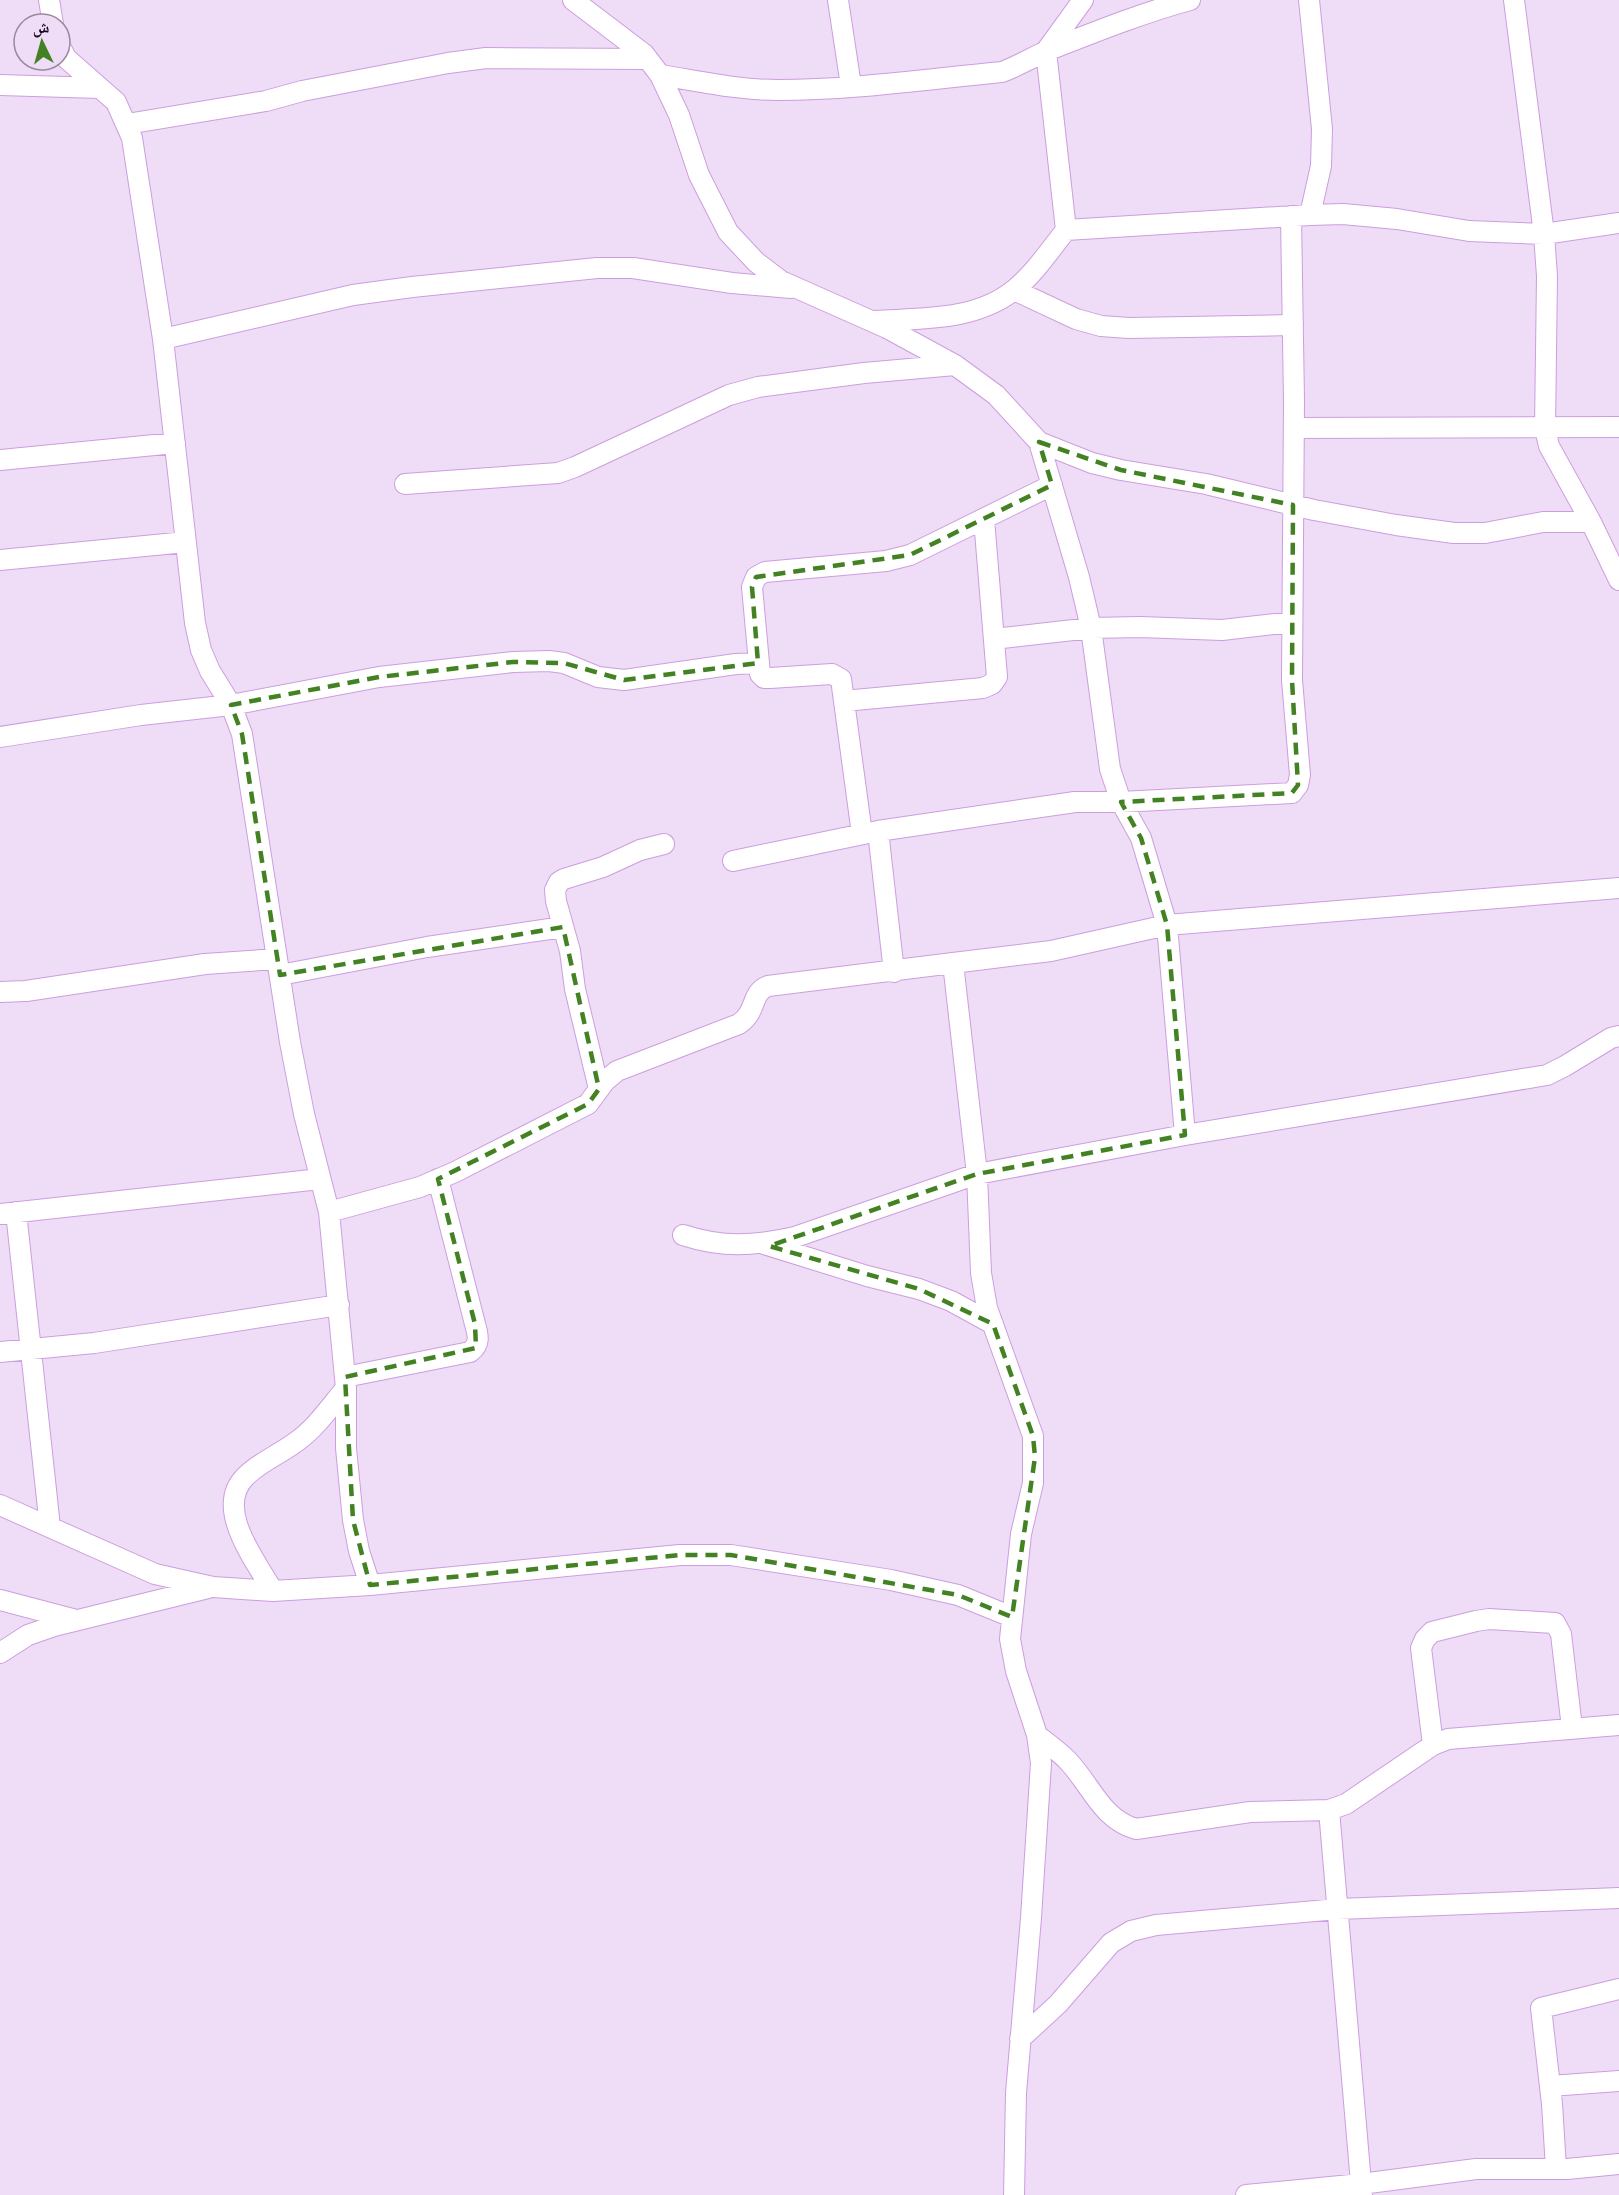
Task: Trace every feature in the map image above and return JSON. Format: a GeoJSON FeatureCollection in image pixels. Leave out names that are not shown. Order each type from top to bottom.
{"type":"FeatureCollection","features":[{"type":"Feature","properties":{"kind":"street"},"geometry":{"type":"LineString","coordinates":[[573,0],[648,59],[660,75],[679,115],[699,175],[728,232],[756,262],[781,281],[872,321],[955,365],[996,395],[1039,442],[1079,577],[1091,628],[1110,769],[1121,802],[1141,838],[1167,925],[1185,1135]]}},
{"type":"Feature","properties":{"kind":"street"},"geometry":{"type":"LineString","coordinates":[[838,0],[851,86]]}},
{"type":"Feature","properties":{"kind":"street"},"geometry":{"type":"LineString","coordinates":[[1066,230],[1046,51],[1083,0]]}},
{"type":"Feature","properties":{"kind":"street"},"geometry":{"type":"LineString","coordinates":[[660,75],[741,88],[777,90],[851,86],[1002,72],[1023,64],[1046,51],[1190,0]]}},
{"type":"Feature","properties":{"kind":"street"},"geometry":{"type":"LineString","coordinates":[[733,861],[870,832],[1075,802],[1121,802],[1292,793],[1298,785],[1300,774],[1292,680],[1293,325],[1301,215],[1320,166],[1322,129],[1309,0]]}},
{"type":"Feature","properties":{"kind":"street"},"geometry":{"type":"LineString","coordinates":[[1514,0],[1544,234],[1547,276],[1545,428],[1549,446],[1591,522],[1619,580]]}},
{"type":"Feature","properties":{"kind":"street"},"geometry":{"type":"LineString","coordinates":[[127,124],[266,101],[313,89],[486,58],[648,59]]}},
{"type":"Feature","properties":{"kind":"street"},"geometry":{"type":"LineString","coordinates":[[72,63],[116,102],[132,138],[163,339],[192,604],[201,650],[210,671],[231,705],[242,734],[304,1114],[329,1212],[346,1382],[346,1448],[353,1520],[359,1551],[370,1585]]}},
{"type":"Feature","properties":{"kind":"street"},"geometry":{"type":"LineString","coordinates":[[0,85],[100,88]]}},
{"type":"Feature","properties":{"kind":"street"},"geometry":{"type":"LineString","coordinates":[[872,321],[961,315],[989,306],[1014,290],[1066,230],[1343,214],[1397,219],[1469,231],[1544,234],[1619,223]]}},
{"type":"Feature","properties":{"kind":"street"},"geometry":{"type":"LineString","coordinates":[[163,339],[353,295],[597,268],[633,268],[799,289]]}},
{"type":"Feature","properties":{"kind":"street"},"geometry":{"type":"LineString","coordinates":[[1014,290],[1076,318],[1101,326],[1129,328],[1293,325]]}},
{"type":"Feature","properties":{"kind":"street"},"geometry":{"type":"LineString","coordinates":[[405,484],[558,473],[729,395],[802,380],[955,365]]}},
{"type":"Feature","properties":{"kind":"street"},"geometry":{"type":"LineString","coordinates":[[1294,428],[1619,427]]}},
{"type":"Feature","properties":{"kind":"street"},"geometry":{"type":"LineString","coordinates":[[1039,442],[1092,463],[1121,470],[1206,484],[1293,506],[1396,525],[1485,533],[1543,522],[1591,522]]}},
{"type":"Feature","properties":{"kind":"street"},"geometry":{"type":"LineString","coordinates":[[0,460],[175,443]]}},
{"type":"Feature","properties":{"kind":"street"},"geometry":{"type":"LineString","coordinates":[[894,972],[841,679],[837,675],[764,678],[760,674],[752,587],[756,577],[765,572],[886,561],[910,555],[1052,485]]}},
{"type":"Feature","properties":{"kind":"street"},"geometry":{"type":"LineString","coordinates":[[844,701],[983,688],[992,684],[997,677],[984,519]]}},
{"type":"Feature","properties":{"kind":"street"},"geometry":{"type":"LineString","coordinates":[[0,560],[186,542]]}},
{"type":"Feature","properties":{"kind":"street"},"geometry":{"type":"LineString","coordinates":[[994,639],[1091,628],[1222,630],[1292,622]]}},
{"type":"Feature","properties":{"kind":"street"},"geometry":{"type":"LineString","coordinates":[[0,737],[141,715],[231,705],[379,677],[513,662],[564,663],[598,677],[624,680],[736,664],[759,663]]}},
{"type":"Feature","properties":{"kind":"street"},"geometry":{"type":"LineString","coordinates":[[599,1089],[575,989],[570,951],[555,890],[559,882],[564,879],[603,867],[640,850],[664,844]]}},
{"type":"Feature","properties":{"kind":"street"},"geometry":{"type":"LineString","coordinates":[[329,1212],[438,1179],[588,1104],[609,1076],[617,1071],[739,1024],[752,1012],[761,989],[768,986],[1051,951],[1167,925],[1619,888]]}},
{"type":"Feature","properties":{"kind":"street"},"geometry":{"type":"LineString","coordinates":[[0,992],[36,990],[205,964],[279,967],[563,927]]}},
{"type":"Feature","properties":{"kind":"street"},"geometry":{"type":"LineString","coordinates":[[953,963],[978,1174],[981,1274],[987,1308],[1033,1436],[1035,1456],[1033,1483],[1021,1534],[1010,1639],[1016,1671],[1037,1735],[1041,1762],[1016,2093],[1014,2195]]}},
{"type":"Feature","properties":{"kind":"street"},"geometry":{"type":"LineString","coordinates":[[683,1234],[703,1242],[735,1245],[764,1244],[795,1237],[978,1174],[1185,1135],[1547,1075],[1611,1038],[1619,1036]]}},
{"type":"Feature","properties":{"kind":"street"},"geometry":{"type":"LineString","coordinates":[[50,1527],[31,1350],[8,1213],[320,1179]]}},
{"type":"Feature","properties":{"kind":"street"},"geometry":{"type":"LineString","coordinates":[[273,1591],[238,1530],[233,1497],[237,1485],[248,1474],[296,1443],[310,1431],[346,1382],[470,1352],[476,1347],[478,1339],[475,1324],[438,1179]]}},
{"type":"Feature","properties":{"kind":"street"},"geometry":{"type":"LineString","coordinates":[[764,1244],[867,1276],[919,1289],[951,1301],[993,1324]]}},
{"type":"Feature","properties":{"kind":"street"},"geometry":{"type":"LineString","coordinates":[[0,1352],[94,1343],[339,1305]]}},
{"type":"Feature","properties":{"kind":"street"},"geometry":{"type":"LineString","coordinates":[[0,1505],[155,1574],[213,1587],[273,1591],[370,1585],[680,1555],[731,1555],[891,1580],[958,1595],[1012,1617]]}},
{"type":"Feature","properties":{"kind":"street"},"geometry":{"type":"LineString","coordinates":[[0,1653],[28,1635],[76,1620],[213,1587]]}},
{"type":"Feature","properties":{"kind":"street"},"geometry":{"type":"LineString","coordinates":[[0,1600],[76,1620]]}},
{"type":"Feature","properties":{"kind":"street"},"geometry":{"type":"LineString","coordinates":[[1433,1745],[1421,1648],[1425,1639],[1432,1632],[1489,1619],[1555,1623],[1561,1634],[1572,1728]]}},
{"type":"Feature","properties":{"kind":"street"},"geometry":{"type":"LineString","coordinates":[[1037,1735],[1068,1761],[1110,1816],[1123,1825],[1136,1829],[1189,1823],[1251,1812],[1329,1810],[1346,1804],[1433,1745],[1448,1739],[1619,1725]]}},
{"type":"Feature","properties":{"kind":"street"},"geometry":{"type":"LineString","coordinates":[[1329,1810],[1361,2189]]}},
{"type":"Feature","properties":{"kind":"street"},"geometry":{"type":"LineString","coordinates":[[1020,2038],[1058,2004],[1111,1943],[1131,1931],[1156,1925],[1338,1910],[1619,1898]]}},
{"type":"Feature","properties":{"kind":"street"},"geometry":{"type":"LineString","coordinates":[[1556,2168],[1550,2086],[1540,2008],[1619,1989]]}},
{"type":"Feature","properties":{"kind":"street"},"geometry":{"type":"LineString","coordinates":[[1550,2086],[1619,2081]]}},
{"type":"Feature","properties":{"kind":"street"},"geometry":{"type":"LineString","coordinates":[[1246,2195],[1361,2189],[1476,2169],[1619,2164]]}},
{"type":"Feature","properties":{"kind":"highlighted area"},"geometry":{"type":"Polygon","coordinates":[[[1039,442],[1121,470],[1293,505],[1292,680],[1298,785],[1292,793],[1121,802],[1141,838],[1167,925],[1185,1135],[977,1174],[769,1246],[919,1289],[993,1324],[1033,1436],[1035,1457],[1012,1617],[958,1595],[731,1555],[680,1555],[370,1585],[353,1520],[345,1377],[476,1348],[475,1324],[438,1179],[588,1104],[599,1089],[563,927],[280,975],[242,734],[231,705],[379,677],[513,662],[564,663],[624,680],[758,663],[752,587],[756,577],[910,555],[1052,485],[1039,442]]]}}]}
